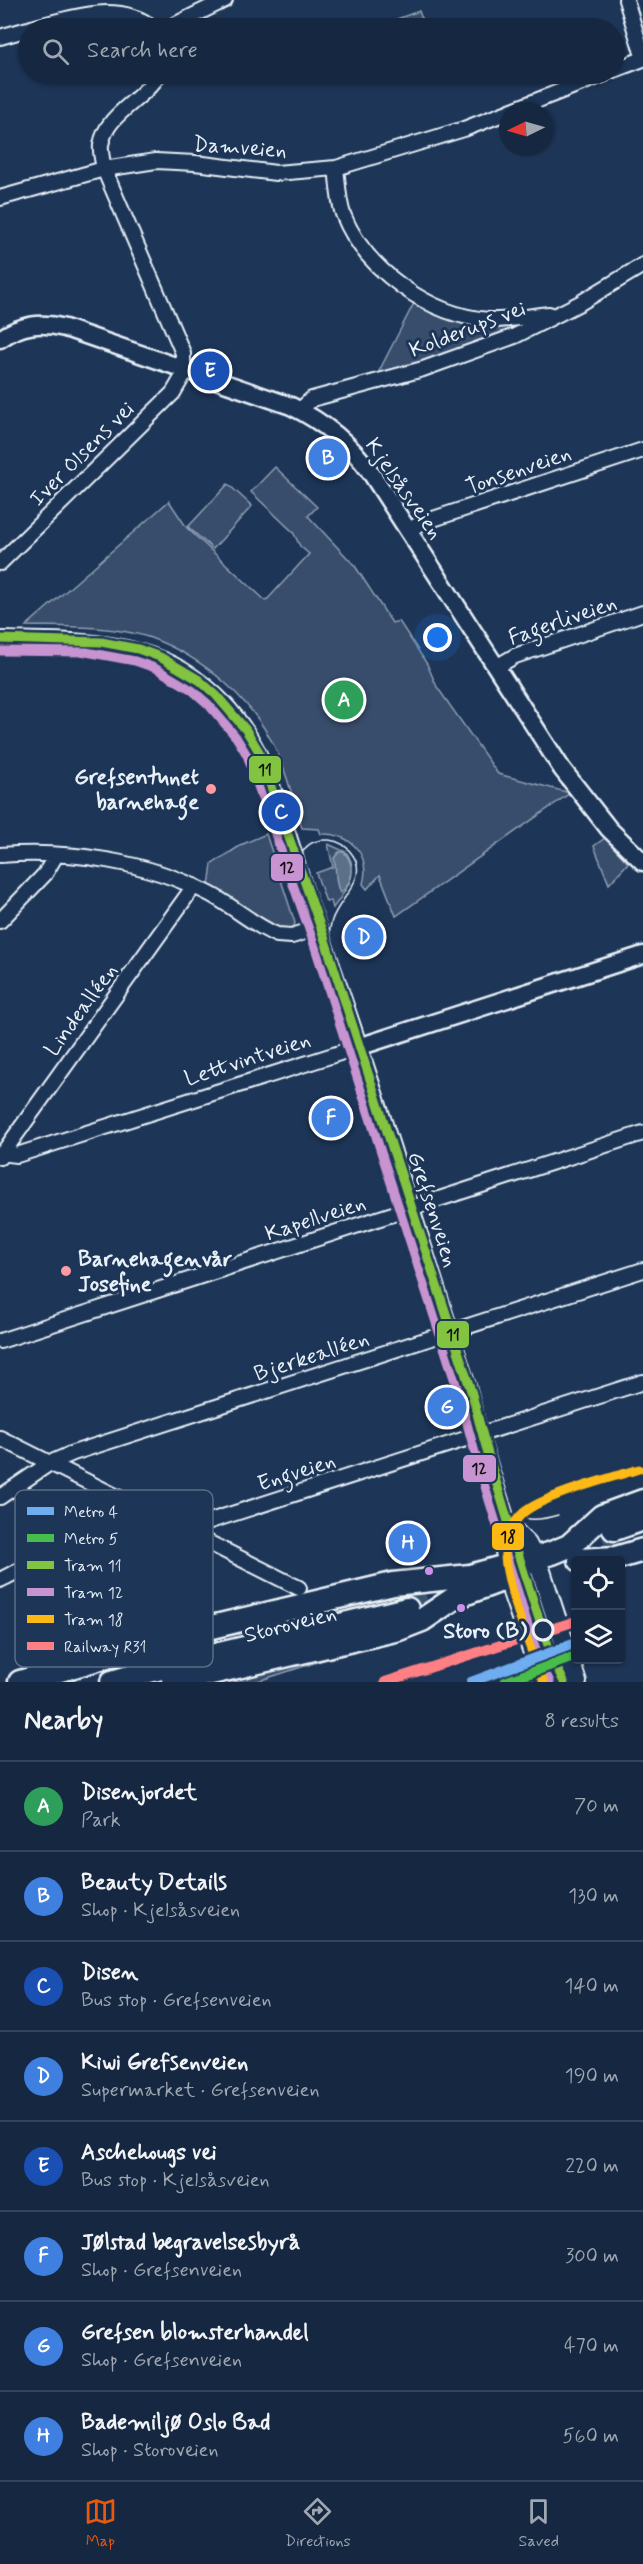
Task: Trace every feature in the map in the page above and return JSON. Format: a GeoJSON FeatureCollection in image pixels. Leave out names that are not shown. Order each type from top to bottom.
{"type":"FeatureCollection","features":[{"type":"Feature","properties":{"kind":"highway"},"geometry":{"type":"LineString","coordinates":[[538,1564],[569,1546],[602,1516],[643,1502]]}},
{"type":"Feature","properties":{"kind":"highway"},"geometry":{"type":"LineString","coordinates":[[643,1520],[616,1536],[643,1534]]}},
{"type":"Feature","properties":{"kind":"highway"},"geometry":{"type":"LineString","coordinates":[[623,1556],[643,1550]]}},
{"type":"Feature","properties":{"kind":"highway"},"geometry":{"type":"LineString","coordinates":[[213,1627],[393,1584],[508,1572],[538,1564],[571,1561]]}},
{"type":"Feature","properties":{"kind":"highway"},"geometry":{"type":"LineString","coordinates":[[173,1682],[399,1629],[422,1620],[456,1597],[508,1572]]}},
{"type":"Feature","properties":{"kind":"highway","name":"Storoveien"},"geometry":{"type":"LineString","coordinates":[[213,1646],[405,1602],[213,1654]]}},
{"type":"Feature","properties":{"kind":"highway"},"geometry":{"type":"LineString","coordinates":[[20,1682],[71,1667]]}},
{"type":"Feature","properties":{"kind":"highway","name":"Storoveien"},"geometry":{"type":"LineString","coordinates":[[66,1680],[122,1667]]}},
{"type":"Feature","properties":{"kind":"highway","name":"Storoveien"},"geometry":{"type":"LineString","coordinates":[[112,1682],[164,1667]]}},
{"type":"Feature","properties":{"kind":"main road","name":"Grefsenveien"},"geometry":{"type":"LineString","coordinates":[[0,641],[93,644],[124,648],[164,662],[190,676],[209,691],[233,716],[257,755],[341,999],[337,1024],[351,1049],[443,1334],[469,1396],[478,1434],[506,1523],[508,1572],[517,1610],[543,1682]]}},
{"type":"Feature","properties":{"kind":"main road","name":"Grefsenveien"},"geometry":{"type":"LineString","coordinates":[[506,1523],[527,1544],[538,1564],[576,1678]]}},
{"type":"Feature","properties":{"kind":"street"},"geometry":{"type":"LineString","coordinates":[[188,18],[225,0]]}},
{"type":"Feature","properties":{"kind":"street"},"geometry":{"type":"LineString","coordinates":[[625,65],[643,57],[626,0]]}},
{"type":"Feature","properties":{"kind":"street"},"geometry":{"type":"LineString","coordinates":[[72,18],[112,11],[138,18]]}},
{"type":"Feature","properties":{"kind":"street"},"geometry":{"type":"LineString","coordinates":[[0,37],[18,32]]}},
{"type":"Feature","properties":{"kind":"street"},"geometry":{"type":"LineString","coordinates":[[153,84],[118,114],[109,126],[101,146],[104,169],[180,345],[185,369]]}},
{"type":"Feature","properties":{"kind":"street","name":"Damveien"},"geometry":{"type":"LineString","coordinates":[[532,102],[579,84]]}},
{"type":"Feature","properties":{"kind":"street","name":"Damveien"},"geometry":{"type":"LineString","coordinates":[[0,198],[104,169],[156,161],[195,163],[276,173],[336,168],[464,129],[499,115]]}},
{"type":"Feature","properties":{"kind":"street"},"geometry":{"type":"LineString","coordinates":[[336,168],[343,213],[362,247],[388,273],[424,300],[456,315],[490,320],[556,313]]}},
{"type":"Feature","properties":{"kind":"street","name":"Kolderups vei"},"geometry":{"type":"LineString","coordinates":[[300,410],[312,399],[423,369],[515,336],[556,313],[580,303],[643,265]]}},
{"type":"Feature","properties":{"kind":"street","name":"Kjelsåsveien"},"geometry":{"type":"LineString","coordinates":[[0,339],[24,326],[48,324],[300,410],[330,429],[353,450],[573,785],[618,839],[643,862]]}},
{"type":"Feature","properties":{"kind":"street","name":"Iver Olsens vei"},"geometry":{"type":"LineString","coordinates":[[0,563],[173,393],[185,369]]}},
{"type":"Feature","properties":{"kind":"street","name":"Tonsenveien"},"geometry":{"type":"LineString","coordinates":[[408,531],[421,523],[643,450]]}},
{"type":"Feature","properties":{"kind":"street","name":"Fagerliveien"},"geometry":{"type":"LineString","coordinates":[[496,668],[515,656],[643,613]]}},
{"type":"Feature","properties":{"kind":"street"},"geometry":{"type":"LineString","coordinates":[[0,855],[97,857],[161,874],[194,886],[276,935],[292,936],[317,928]]}},
{"type":"Feature","properties":{"kind":"street"},"geometry":{"type":"LineString","coordinates":[[0,921],[45,874],[56,855]]}},
{"type":"Feature","properties":{"kind":"street","name":"Lindealléen"},"geometry":{"type":"LineString","coordinates":[[0,1155],[194,886]]}},
{"type":"Feature","properties":{"kind":"street","name":"Lettvintveien"},"geometry":{"type":"LineString","coordinates":[[0,1155],[17,1155],[643,955]]}},
{"type":"Feature","properties":{"kind":"street","name":"Kapellveien"},"geometry":{"type":"LineString","coordinates":[[0,1341],[643,1133]]}},
{"type":"Feature","properties":{"kind":"street","name":"Bjerkealléen"},"geometry":{"type":"LineString","coordinates":[[0,1497],[50,1464],[73,1454],[643,1270]]}},
{"type":"Feature","properties":{"kind":"street","name":"Engveien"},"geometry":{"type":"LineString","coordinates":[[213,1520],[643,1382]]}},
{"type":"Feature","properties":{"kind":"street"},"geometry":{"type":"LineString","coordinates":[[0,1438],[102,1490]]}},
{"type":"Feature","properties":{"kind":"street"},"geometry":{"type":"LineString","coordinates":[[213,1544],[299,1588]]}},
{"type":"Feature","properties":{"kind":"street"},"geometry":{"type":"LineString","coordinates":[[0,1580],[15,1573]]}},
{"type":"Feature","properties":{"kind":"shaded area"},"geometry":{"type":"Polygon","coordinates":[[[419,11],[421,18],[400,18],[419,11]]]}},
{"type":"Feature","properties":{"kind":"shaded area"},"geometry":{"type":"Polygon","coordinates":[[[415,301],[523,322],[523,325],[440,359],[377,375],[415,301]]]}},
{"type":"Feature","properties":{"kind":"shaded area"},"geometry":{"type":"Polygon","coordinates":[[[275,467],[317,507],[308,516],[355,566],[392,623],[399,621],[427,664],[437,687],[498,774],[570,793],[396,916],[380,875],[367,889],[363,884],[364,863],[356,847],[341,837],[321,834],[319,829],[302,828],[282,763],[268,734],[241,699],[225,683],[189,656],[148,637],[119,630],[87,627],[26,626],[169,501],[187,528],[266,601],[309,554],[300,546],[293,532],[251,492],[275,467]]]}},
{"type":"Feature","properties":{"kind":"shaded area"},"geometry":{"type":"Polygon","coordinates":[[[228,484],[252,506],[213,549],[188,527],[228,484]]]}},
{"type":"Feature","properties":{"kind":"shaded area"},"geometry":{"type":"Polygon","coordinates":[[[266,834],[295,923],[292,931],[279,930],[209,886],[212,864],[243,844],[266,834]]]}},
{"type":"Feature","properties":{"kind":"shaded area"},"geometry":{"type":"Polygon","coordinates":[[[605,838],[628,863],[609,884],[594,846],[605,838]]]}},
{"type":"Feature","properties":{"kind":"shaded area"},"geometry":{"type":"Polygon","coordinates":[[[328,844],[346,852],[352,867],[350,881],[333,908],[331,901],[326,902],[316,873],[333,867],[328,844]]]}},
{"type":"Feature","properties":{"kind":"shaded area"},"geometry":{"type":"Polygon","coordinates":[[[339,852],[344,852],[348,857],[351,868],[348,884],[340,893],[334,858],[339,852]]]}},
{"type":"Feature","properties":{"kind":"shaded area"},"geometry":{"type":"Polygon","coordinates":[[[364,1647],[255,1682],[200,1682],[364,1647]]]}},
{"type":"Feature","properties":{"kind":"tunnel"},"geometry":{"type":"LineString","coordinates":[[577,1556],[619,1543]]}},
{"type":"Feature","properties":{"kind":"tunnel"},"geometry":{"type":"LineString","coordinates":[[407,1609],[457,1593]]}},
{"type":"Feature","properties":{"kind":"tram line","name":"11"},"geometry":{"type":"LineString","coordinates":[[0,639],[101,642],[138,649],[160,657],[199,680],[216,695],[246,730],[258,750],[322,931],[472,1394],[526,1579],[548,1644],[564,1682]]}},
{"type":"Feature","properties":{"kind":"tram line","name":"12"},"geometry":{"type":"LineString","coordinates":[[0,651],[86,652],[135,661],[155,668],[192,690],[208,704],[236,737],[247,755],[311,935],[460,1397],[486,1490],[531,1633],[550,1682]]}},
{"type":"Feature","properties":{"kind":"tram line"},"geometry":{"type":"LineString","coordinates":[[305,904],[299,873],[302,853],[307,846],[316,841],[329,840],[342,844],[352,854],[357,863],[357,871],[355,880],[330,926],[329,943],[333,966]]}},
{"type":"Feature","properties":{"kind":"tram line","name":"18"},"geometry":{"type":"LineString","coordinates":[[544,1682],[526,1637],[509,1582],[505,1554],[510,1532],[523,1513],[533,1506],[578,1488],[639,1469]]}},
{"type":"Feature","properties":{"kind":"tram line"},"geometry":{"type":"LineString","coordinates":[[492,1486],[503,1505],[518,1516],[536,1519],[558,1515]]}},
{"type":"Feature","properties":{"kind":"metro line","name":"4"},"geometry":{"type":"LineString","coordinates":[[471,1682],[571,1645]]}},
{"type":"Feature","properties":{"kind":"metro line","name":"5"},"geometry":{"type":"LineString","coordinates":[[505,1682],[571,1658]]}},
{"type":"Feature","properties":{"kind":"rail line","name":"R31"},"geometry":{"type":"LineString","coordinates":[[385,1682],[571,1623]]}},
{"type":"Feature","properties":{"kind":"place","name":"Aschehougs vei"},"geometry":{"type":"Point","coordinates":[210,371]}},
{"type":"Feature","properties":{"kind":"place","name":"Beauty Details"},"geometry":{"type":"Point","coordinates":[328,458]}},
{"type":"Feature","properties":{"kind":"place","name":"Disenjordet"},"geometry":{"type":"Point","coordinates":[344,700]}},
{"type":"Feature","properties":{"kind":"place","name":"Grefsentunet barnehage"},"geometry":{"type":"Point","coordinates":[211,789]}},
{"type":"Feature","properties":{"kind":"place","name":"Disen"},"geometry":{"type":"Point","coordinates":[281,812]}},
{"type":"Feature","properties":{"kind":"place","name":"Kiwi Grefsenveien"},"geometry":{"type":"Point","coordinates":[364,937]}},
{"type":"Feature","properties":{"kind":"place","name":"Jølstad begravelsesbyrå"},"geometry":{"type":"Point","coordinates":[331,1118]}},
{"type":"Feature","properties":{"kind":"place","name":"Barnehagenvår Josefine"},"geometry":{"type":"Point","coordinates":[66,1271]}},
{"type":"Feature","properties":{"kind":"place","name":"Grefsen blomsterhandel"},"geometry":{"type":"Point","coordinates":[447,1407]}},
{"type":"Feature","properties":{"kind":"place","name":"Bademiljø Oslo Bad"},"geometry":{"type":"Point","coordinates":[408,1543]}},
{"type":"Feature","properties":{"kind":"place","name":"Storo (B)"},"geometry":{"type":"Point","coordinates":[543,1630]}}]}
